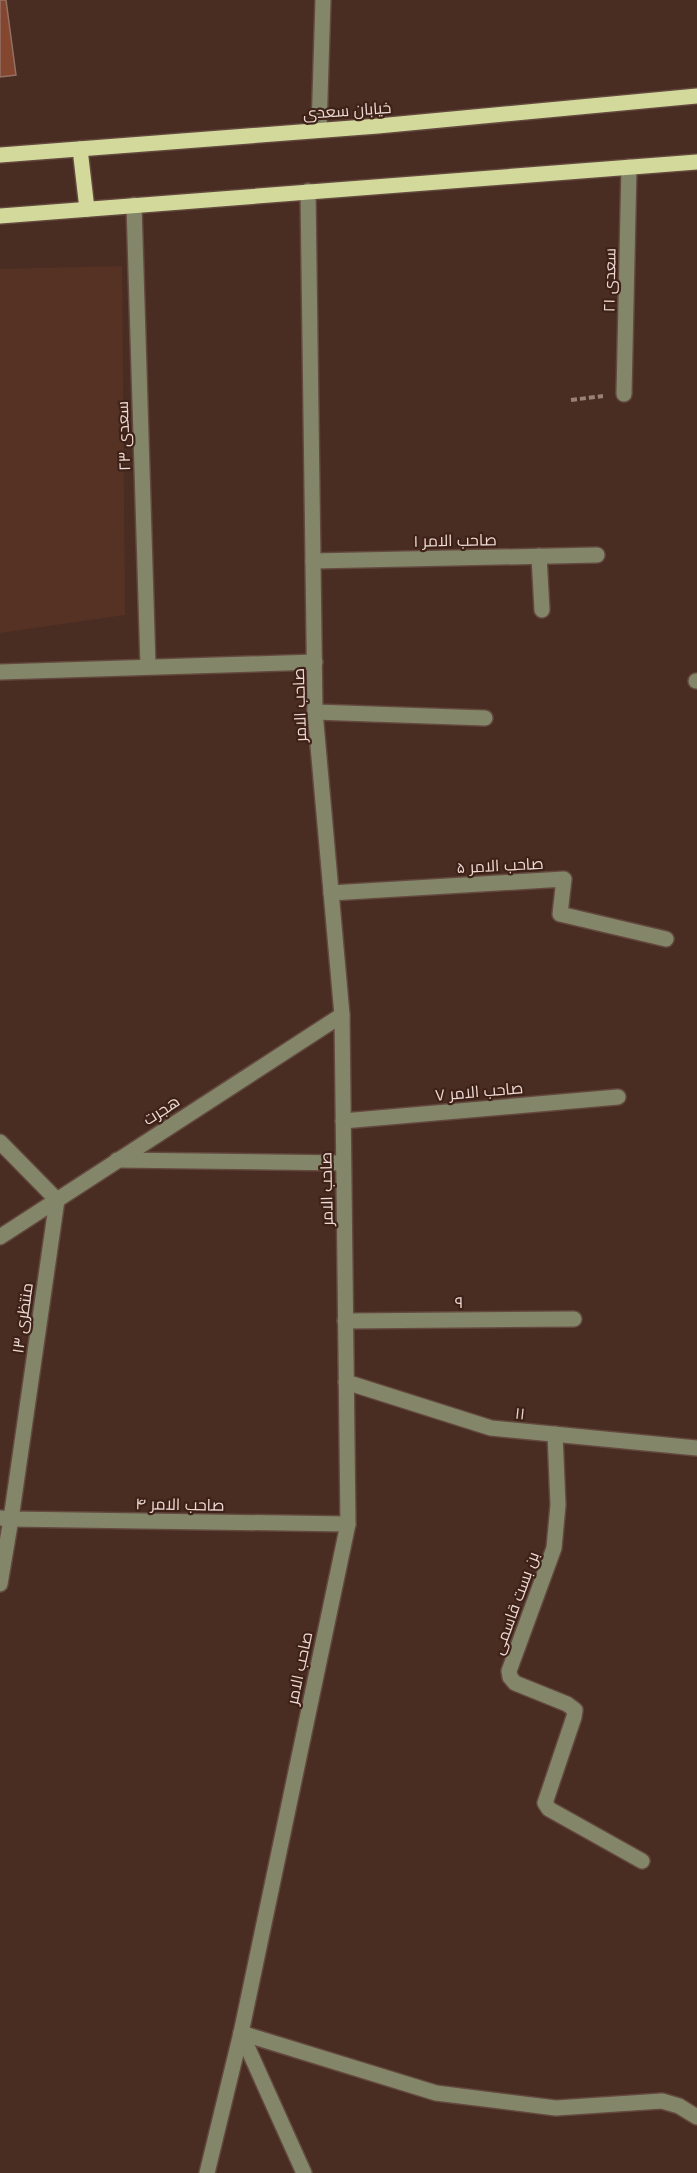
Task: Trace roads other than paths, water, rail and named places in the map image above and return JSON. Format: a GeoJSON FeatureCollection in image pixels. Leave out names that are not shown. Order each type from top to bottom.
{"type":"FeatureCollection","features":[{"type":"Feature","properties":{"kind":"main road","name":"خیابان سعدی"},"geometry":{"type":"LineString","coordinates":[[0,156],[697,96]]}},
{"type":"Feature","properties":{"kind":"main road"},"geometry":{"type":"LineString","coordinates":[[80,149],[87,209]]}},
{"type":"Feature","properties":{"kind":"main road"},"geometry":{"type":"LineString","coordinates":[[0,216],[697,162]]}},
{"type":"Feature","properties":{"kind":"street"},"geometry":{"type":"LineString","coordinates":[[319,130],[323,0]]}},
{"type":"Feature","properties":{"kind":"street","name":"سعدی ۲۱"},"geometry":{"type":"LineString","coordinates":[[624,394],[630,167]]}},
{"type":"Feature","properties":{"kind":"street","name":"صاحب الامر"},"geometry":{"type":"LineString","coordinates":[[207,2173],[241,2033],[348,1524],[342,1016],[315,712],[308,191]]}},
{"type":"Feature","properties":{"kind":"street","name":"سعدی ۲۳"},"geometry":{"type":"LineString","coordinates":[[134,205],[148,666]]}},
{"type":"Feature","properties":{"kind":"street","name":"صاحب الامر ۱"},"geometry":{"type":"LineString","coordinates":[[314,561],[597,555]]}},
{"type":"Feature","properties":{"kind":"street"},"geometry":{"type":"LineString","coordinates":[[538,556],[542,610]]}},
{"type":"Feature","properties":{"kind":"street"},"geometry":{"type":"LineString","coordinates":[[0,672],[315,662]]}},
{"type":"Feature","properties":{"kind":"street"},"geometry":{"type":"LineString","coordinates":[[315,712],[485,718]]}},
{"type":"Feature","properties":{"kind":"street","name":"صاحب الامر ۵"},"geometry":{"type":"LineString","coordinates":[[331,893],[564,879],[560,914],[666,939]]}},
{"type":"Feature","properties":{"kind":"street","name":"هجرت"},"geometry":{"type":"LineString","coordinates":[[0,1237],[342,1016]]}},
{"type":"Feature","properties":{"kind":"street","name":"صاحب الامر ۷"},"geometry":{"type":"LineString","coordinates":[[343,1121],[618,1097]]}},
{"type":"Feature","properties":{"kind":"street"},"geometry":{"type":"LineString","coordinates":[[0,1142],[57,1200]]}},
{"type":"Feature","properties":{"kind":"street"},"geometry":{"type":"LineString","coordinates":[[117,1160],[344,1163]]}},
{"type":"Feature","properties":{"kind":"street","name":"منتظری ۱۳"},"geometry":{"type":"LineString","coordinates":[[0,1584],[6,1519],[57,1200]]}},
{"type":"Feature","properties":{"kind":"street","name":"۹"},"geometry":{"type":"LineString","coordinates":[[345,1322],[574,1319]]}},
{"type":"Feature","properties":{"kind":"street","name":"۱۱"},"geometry":{"type":"LineString","coordinates":[[346,1382],[490,1428],[697,1448]]}},
{"type":"Feature","properties":{"kind":"street","name":"بن بست قاسمی"},"geometry":{"type":"LineString","coordinates":[[555,1434],[558,1505],[554,1548],[509,1671],[510,1677],[515,1683],[567,1704],[574,1710],[574,1717],[545,1803],[549,1809],[642,1862]]}},
{"type":"Feature","properties":{"kind":"street","name":"صاحب الامر ۴"},"geometry":{"type":"LineString","coordinates":[[6,1519],[348,1524]]}},
{"type":"Feature","properties":{"kind":"street"},"geometry":{"type":"LineString","coordinates":[[241,2033],[436,2093],[556,2108],[663,2101],[679,2106],[697,2117]]}},
{"type":"Feature","properties":{"kind":"street"},"geometry":{"type":"LineString","coordinates":[[241,2033],[304,2173]]}}]}
